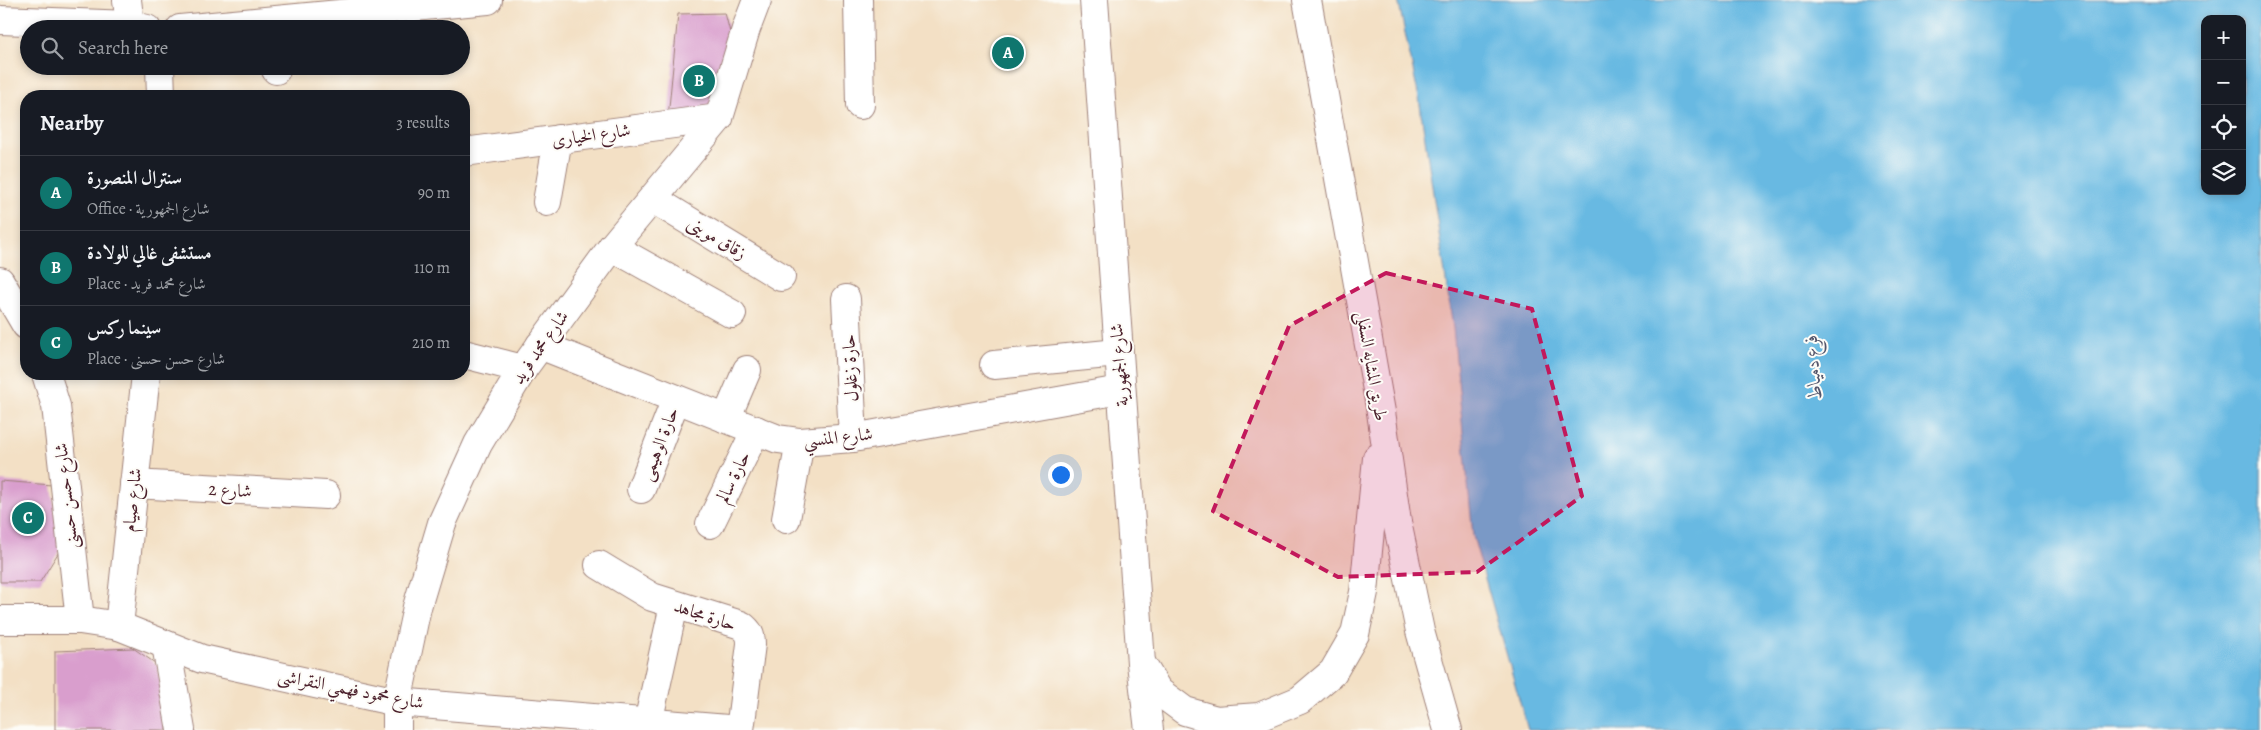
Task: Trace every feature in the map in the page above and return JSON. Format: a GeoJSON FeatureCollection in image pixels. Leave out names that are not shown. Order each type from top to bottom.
{"type":"FeatureCollection","features":[{"type":"Feature","properties":{"kind":"street"},"geometry":{"type":"LineString","coordinates":[[308,20],[488,0]]}},
{"type":"Feature","properties":{"kind":"street","name":"شارع محمد فريد"},"geometry":{"type":"LineString","coordinates":[[397,730],[397,702],[417,607],[442,523],[478,444],[540,345],[612,247],[719,118],[746,29],[758,0]]}},
{"type":"Feature","properties":{"kind":"street"},"geometry":{"type":"LineString","coordinates":[[858,0],[860,105]]}},
{"type":"Feature","properties":{"kind":"street","name":"شارع الجمهورية"},"geometry":{"type":"LineString","coordinates":[[1094,0],[1120,390],[1141,663],[1149,730]]}},
{"type":"Feature","properties":{"kind":"street","name":"طريق المشايه السفلى"},"geometry":{"type":"LineString","coordinates":[[1307,0],[1381,412],[1397,522],[1420,631],[1448,730]]}},
{"type":"Feature","properties":{"kind":"street"},"geometry":{"type":"LineString","coordinates":[[0,20],[135,18]]}},
{"type":"Feature","properties":{"kind":"street"},"geometry":{"type":"LineString","coordinates":[[160,75],[161,90]]}},
{"type":"Feature","properties":{"kind":"street","name":"شارع الخيارى"},"geometry":{"type":"LineString","coordinates":[[470,151],[719,118]]}},
{"type":"Feature","properties":{"kind":"street"},"geometry":{"type":"LineString","coordinates":[[547,202],[558,139]]}},
{"type":"Feature","properties":{"kind":"street","name":"زقاق موينى"},"geometry":{"type":"LineString","coordinates":[[653,199],[781,277]]}},
{"type":"Feature","properties":{"kind":"street"},"geometry":{"type":"LineString","coordinates":[[612,247],[732,314]]}},
{"type":"Feature","properties":{"kind":"street"},"geometry":{"type":"LineString","coordinates":[[0,281],[20,316]]}},
{"type":"Feature","properties":{"kind":"street","name":"حارة زغلول"},"geometry":{"type":"LineString","coordinates":[[846,298],[853,438]]}},
{"type":"Feature","properties":{"kind":"street","name":"شارع المنسي"},"geometry":{"type":"LineString","coordinates":[[540,345],[778,439],[800,442],[853,438],[1120,390]]}},
{"type":"Feature","properties":{"kind":"street"},"geometry":{"type":"LineString","coordinates":[[994,366],[1118,353]]}},
{"type":"Feature","properties":{"kind":"street"},"geometry":{"type":"LineString","coordinates":[[470,356],[524,369]]}},
{"type":"Feature","properties":{"kind":"street"},"geometry":{"type":"LineString","coordinates":[[726,419],[747,370]]}},
{"type":"Feature","properties":{"kind":"street","name":"شارع حسن حسنى"},"geometry":{"type":"LineString","coordinates":[[48,380],[56,406],[80,620]]}},
{"type":"Feature","properties":{"kind":"street","name":"شارع صيام"},"geometry":{"type":"LineString","coordinates":[[120,626],[145,380]]}},
{"type":"Feature","properties":{"kind":"street","name":"حارة الوهيمى"},"geometry":{"type":"LineString","coordinates":[[641,489],[676,399]]}},
{"type":"Feature","properties":{"kind":"street"},"geometry":{"type":"LineString","coordinates":[[1141,663],[1158,690],[1185,711],[1214,725],[1260,717],[1300,700],[1333,672],[1355,634],[1364,592],[1381,412]]}},
{"type":"Feature","properties":{"kind":"street","name":"حارة سالم"},"geometry":{"type":"LineString","coordinates":[[710,524],[756,430]]}},
{"type":"Feature","properties":{"kind":"street"},"geometry":{"type":"LineString","coordinates":[[786,519],[800,442]]}},
{"type":"Feature","properties":{"kind":"street","name":"شارع 2"},"geometry":{"type":"LineString","coordinates":[[134,484],[326,495]]}},
{"type":"Feature","properties":{"kind":"street","name":"حارة مجاهد"},"geometry":{"type":"LineString","coordinates":[[599,564],[631,586],[674,605],[741,626],[747,630],[751,636],[740,730]]}},
{"type":"Feature","properties":{"kind":"street"},"geometry":{"type":"LineString","coordinates":[[648,723],[674,605]]}},
{"type":"Feature","properties":{"kind":"street","name":"شارع محمود فهمي النقراشى"},"geometry":{"type":"LineString","coordinates":[[0,620],[80,620],[120,626],[202,659],[397,702],[593,725],[648,723],[740,730]]}},
{"type":"Feature","properties":{"kind":"street"},"geometry":{"type":"LineString","coordinates":[[166,645],[182,730]]}},
{"type":"Feature","properties":{"kind":"highlighted area"},"geometry":{"type":"Polygon","coordinates":[[[1386,273],[1532,309],[1582,496],[1477,572],[1338,577],[1213,511],[1289,326],[1386,273]]]}},
{"type":"Feature","properties":{"kind":"water","name":"فرع دمياط"},"geometry":{"type":"Polygon","coordinates":[[[1398,0],[2261,0],[2261,730],[1528,730],[1473,536],[1453,328],[1419,98],[1398,0]]]}},
{"type":"Feature","properties":{"kind":"building"},"geometry":{"type":"Polygon","coordinates":[[[725,13],[734,48],[716,113],[668,118],[678,14],[725,13]]]}},
{"type":"Feature","properties":{"kind":"building"},"geometry":{"type":"Polygon","coordinates":[[[0,481],[52,485],[60,550],[40,582],[0,582],[0,481]]]}},
{"type":"Feature","properties":{"kind":"building"},"geometry":{"type":"Polygon","coordinates":[[[133,648],[158,665],[167,730],[55,730],[55,651],[133,648]]]}},
{"type":"Feature","properties":{"kind":"place","name":"سنترال المنصورة"},"geometry":{"type":"Point","coordinates":[1008,53]}},
{"type":"Feature","properties":{"kind":"place","name":"مستشفى غالي للولادة"},"geometry":{"type":"Point","coordinates":[699,81]}},
{"type":"Feature","properties":{"kind":"place","name":"سينما ركس"},"geometry":{"type":"Point","coordinates":[28,518]}}]}
